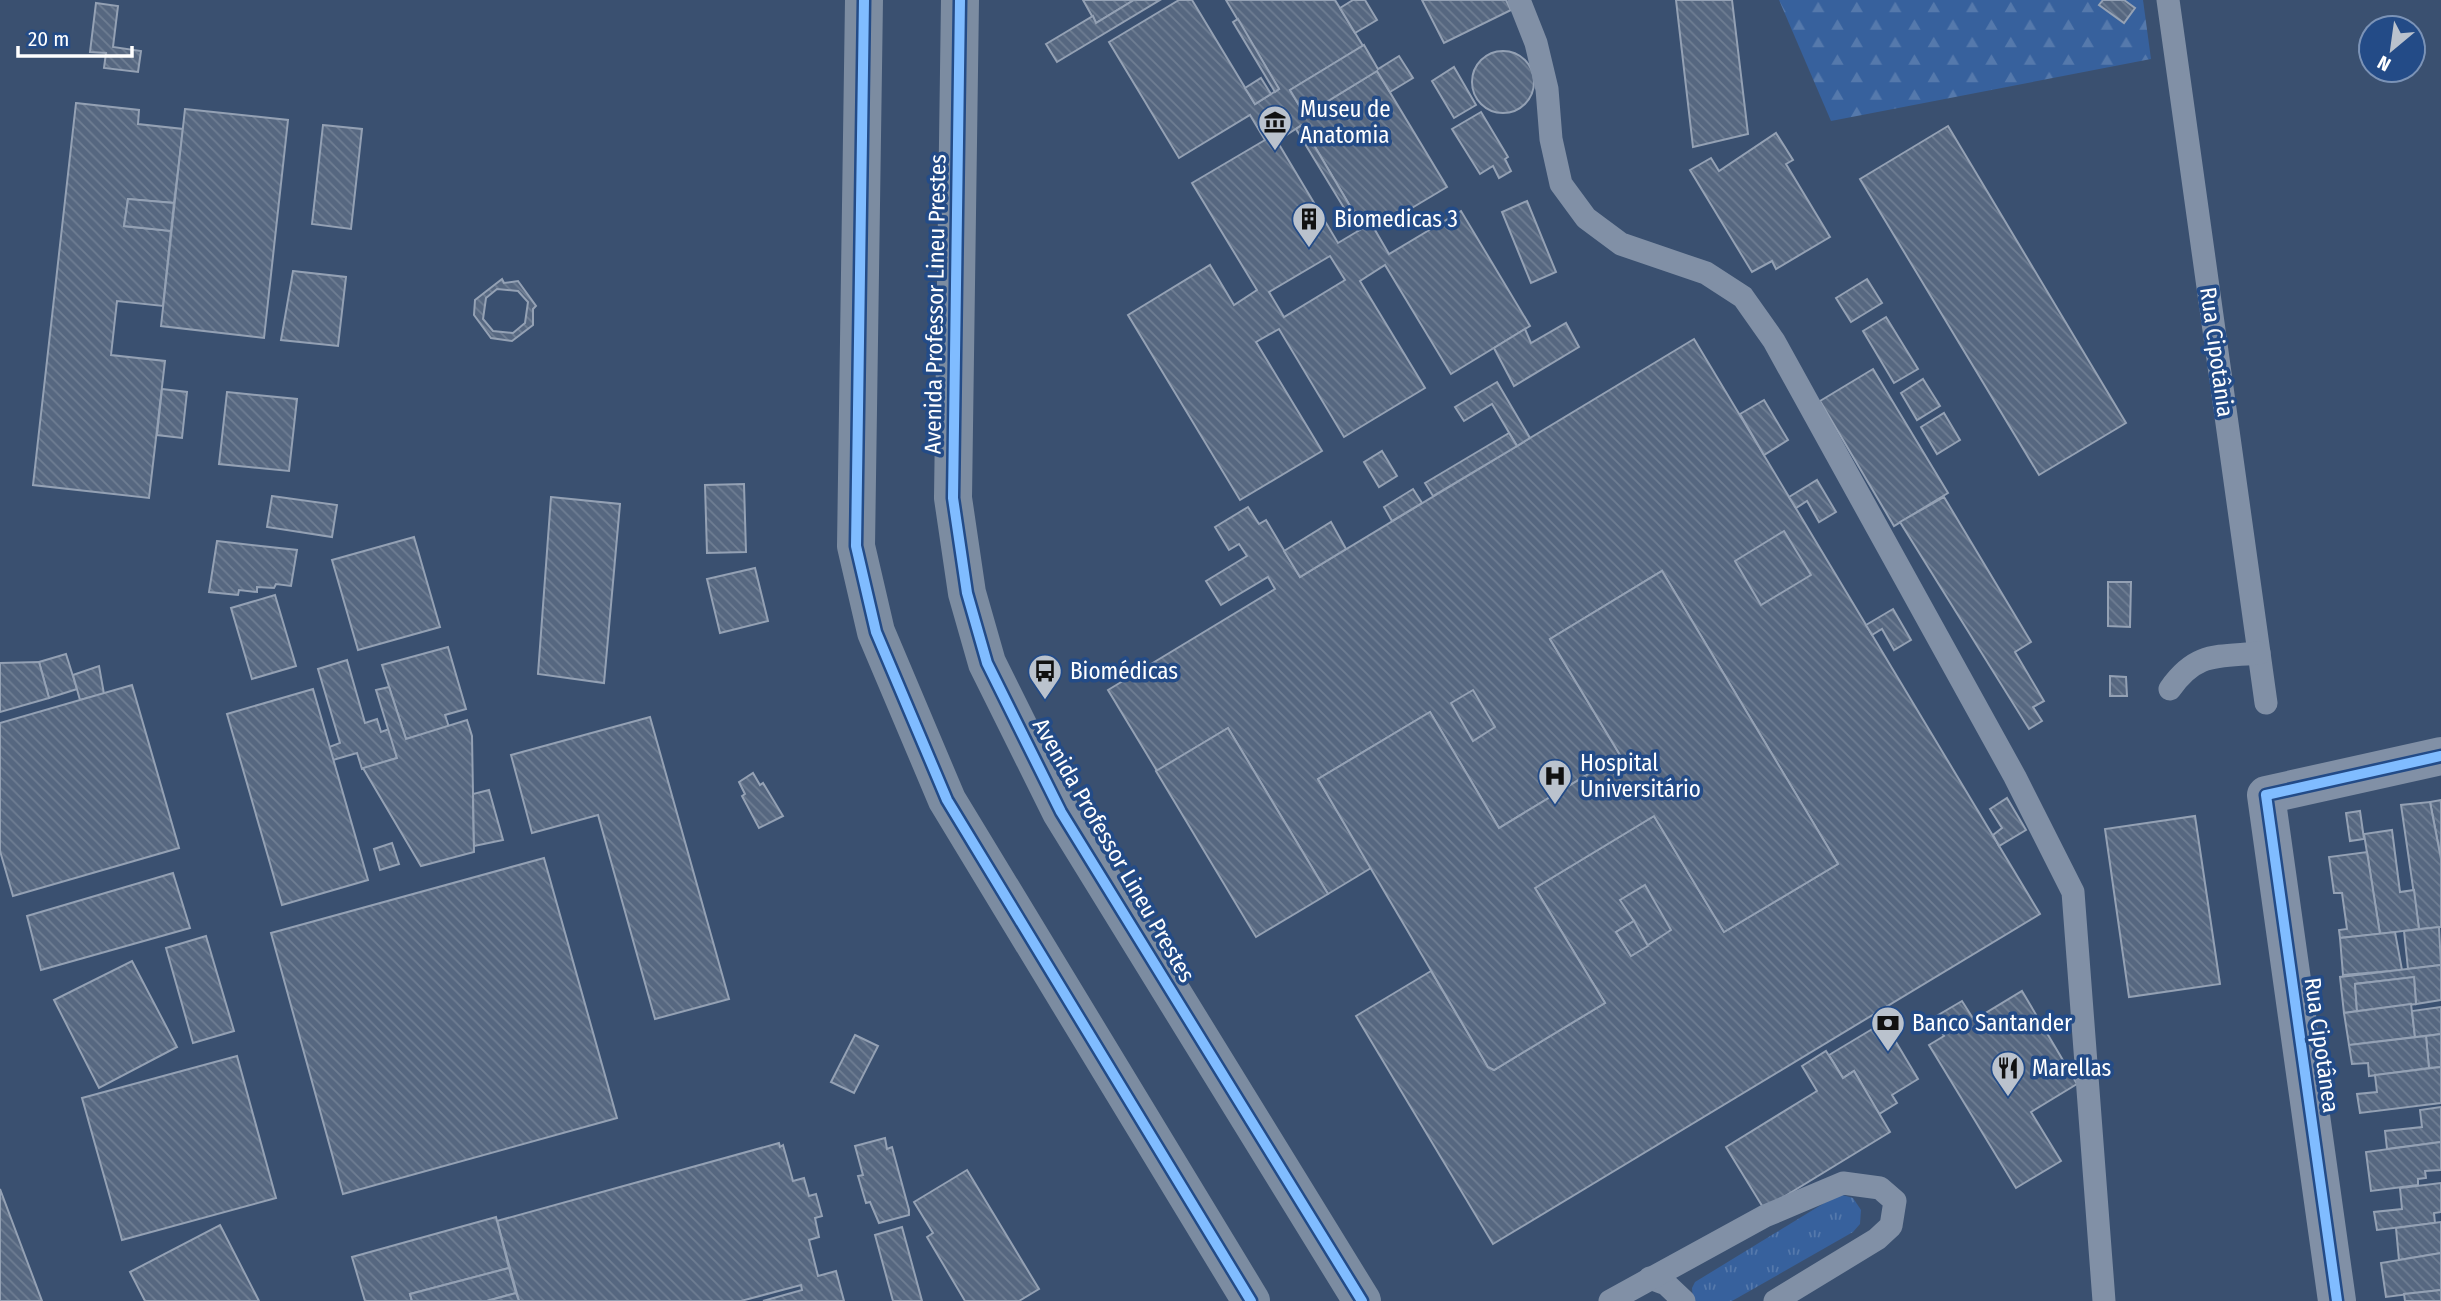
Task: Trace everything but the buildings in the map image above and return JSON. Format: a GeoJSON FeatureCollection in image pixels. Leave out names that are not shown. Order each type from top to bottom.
{"type":"FeatureCollection","features":[{"type":"Feature","properties":{"kind":"street"},"geometry":{"type":"LineString","coordinates":[[864,0],[856,546],[876,632],[947,800],[1251,1301]]}},
{"type":"Feature","properties":{"kind":"street","name":"Avenida Professor Lineu Prestes"},"geometry":{"type":"LineString","coordinates":[[960,0],[953,498],[967,593],[987,663],[1005,704],[1062,812],[1362,1301]]}},
{"type":"Feature","properties":{"kind":"street","name":"Rua Cipotânea"},"geometry":{"type":"LineString","coordinates":[[2337,1301],[2266,795],[2441,756]]}},
{"type":"Feature","properties":{"kind":"lane"},"geometry":{"type":"LineString","coordinates":[[1519,0],[1536,43],[1547,89],[1551,139],[1561,184],[1586,218],[1621,244],[1664,261],[1706,273],[1743,297],[1774,341],[2015,777],[2073,892],[2104,1301]]}},
{"type":"Feature","properties":{"kind":"lane","name":"Rua Cipotânia"},"geometry":{"type":"LineString","coordinates":[[2168,0],[2266,703]]}},
{"type":"Feature","properties":{"kind":"lane"},"geometry":{"type":"LineString","coordinates":[[2170,689],[2184,669],[2196,662],[2259,653]]}},
{"type":"Feature","properties":{"kind":"lane"},"geometry":{"type":"LineString","coordinates":[[1610,1301],[1765,1216],[1843,1183],[1868,1184],[1890,1194],[1895,1201],[1891,1226],[1877,1239],[1775,1301]]}},
{"type":"Feature","properties":{"kind":"lane"},"geometry":{"type":"LineString","coordinates":[[1650,1278],[1666,1284],[1684,1301]]}},
{"type":"Feature","properties":{"kind":"green space"},"geometry":{"type":"Polygon","coordinates":[[[1779,0],[2143,0],[2151,59],[1831,121],[1779,0]]]}},
{"type":"Feature","properties":{"kind":"green space"},"geometry":{"type":"Polygon","coordinates":[[[1839,1194],[1853,1198],[1861,1210],[1860,1224],[1853,1232],[1732,1301],[1693,1301],[1692,1288],[1695,1282],[1839,1194]]]}},
{"type":"Feature","properties":{"kind":"cycle path"},"geometry":{"type":"LineString","coordinates":[[864,0],[856,546],[876,632],[947,800],[1251,1301]]}},
{"type":"Feature","properties":{"kind":"cycle path"},"geometry":{"type":"LineString","coordinates":[[960,0],[953,498],[967,593],[987,663],[1061,812],[1362,1301]]}},
{"type":"Feature","properties":{"kind":"cycle path"},"geometry":{"type":"LineString","coordinates":[[2337,1301],[2266,795],[2441,756]]}},
{"type":"Feature","properties":{"kind":"place","name":"Museu de Anatomia"},"geometry":{"type":"Point","coordinates":[1275,152]}},
{"type":"Feature","properties":{"kind":"place","name":"Biomedicas 3"},"geometry":{"type":"Point","coordinates":[1309,249]}},
{"type":"Feature","properties":{"kind":"place","name":"Biomédicas"},"geometry":{"type":"Point","coordinates":[1045,701]}},
{"type":"Feature","properties":{"kind":"place","name":"Hospital Universitário"},"geometry":{"type":"Point","coordinates":[1555,806]}},
{"type":"Feature","properties":{"kind":"place","name":"Banco Santander"},"geometry":{"type":"Point","coordinates":[1888,1053]}},
{"type":"Feature","properties":{"kind":"place","name":"Marellas"},"geometry":{"type":"Point","coordinates":[2008,1098]}}]}
